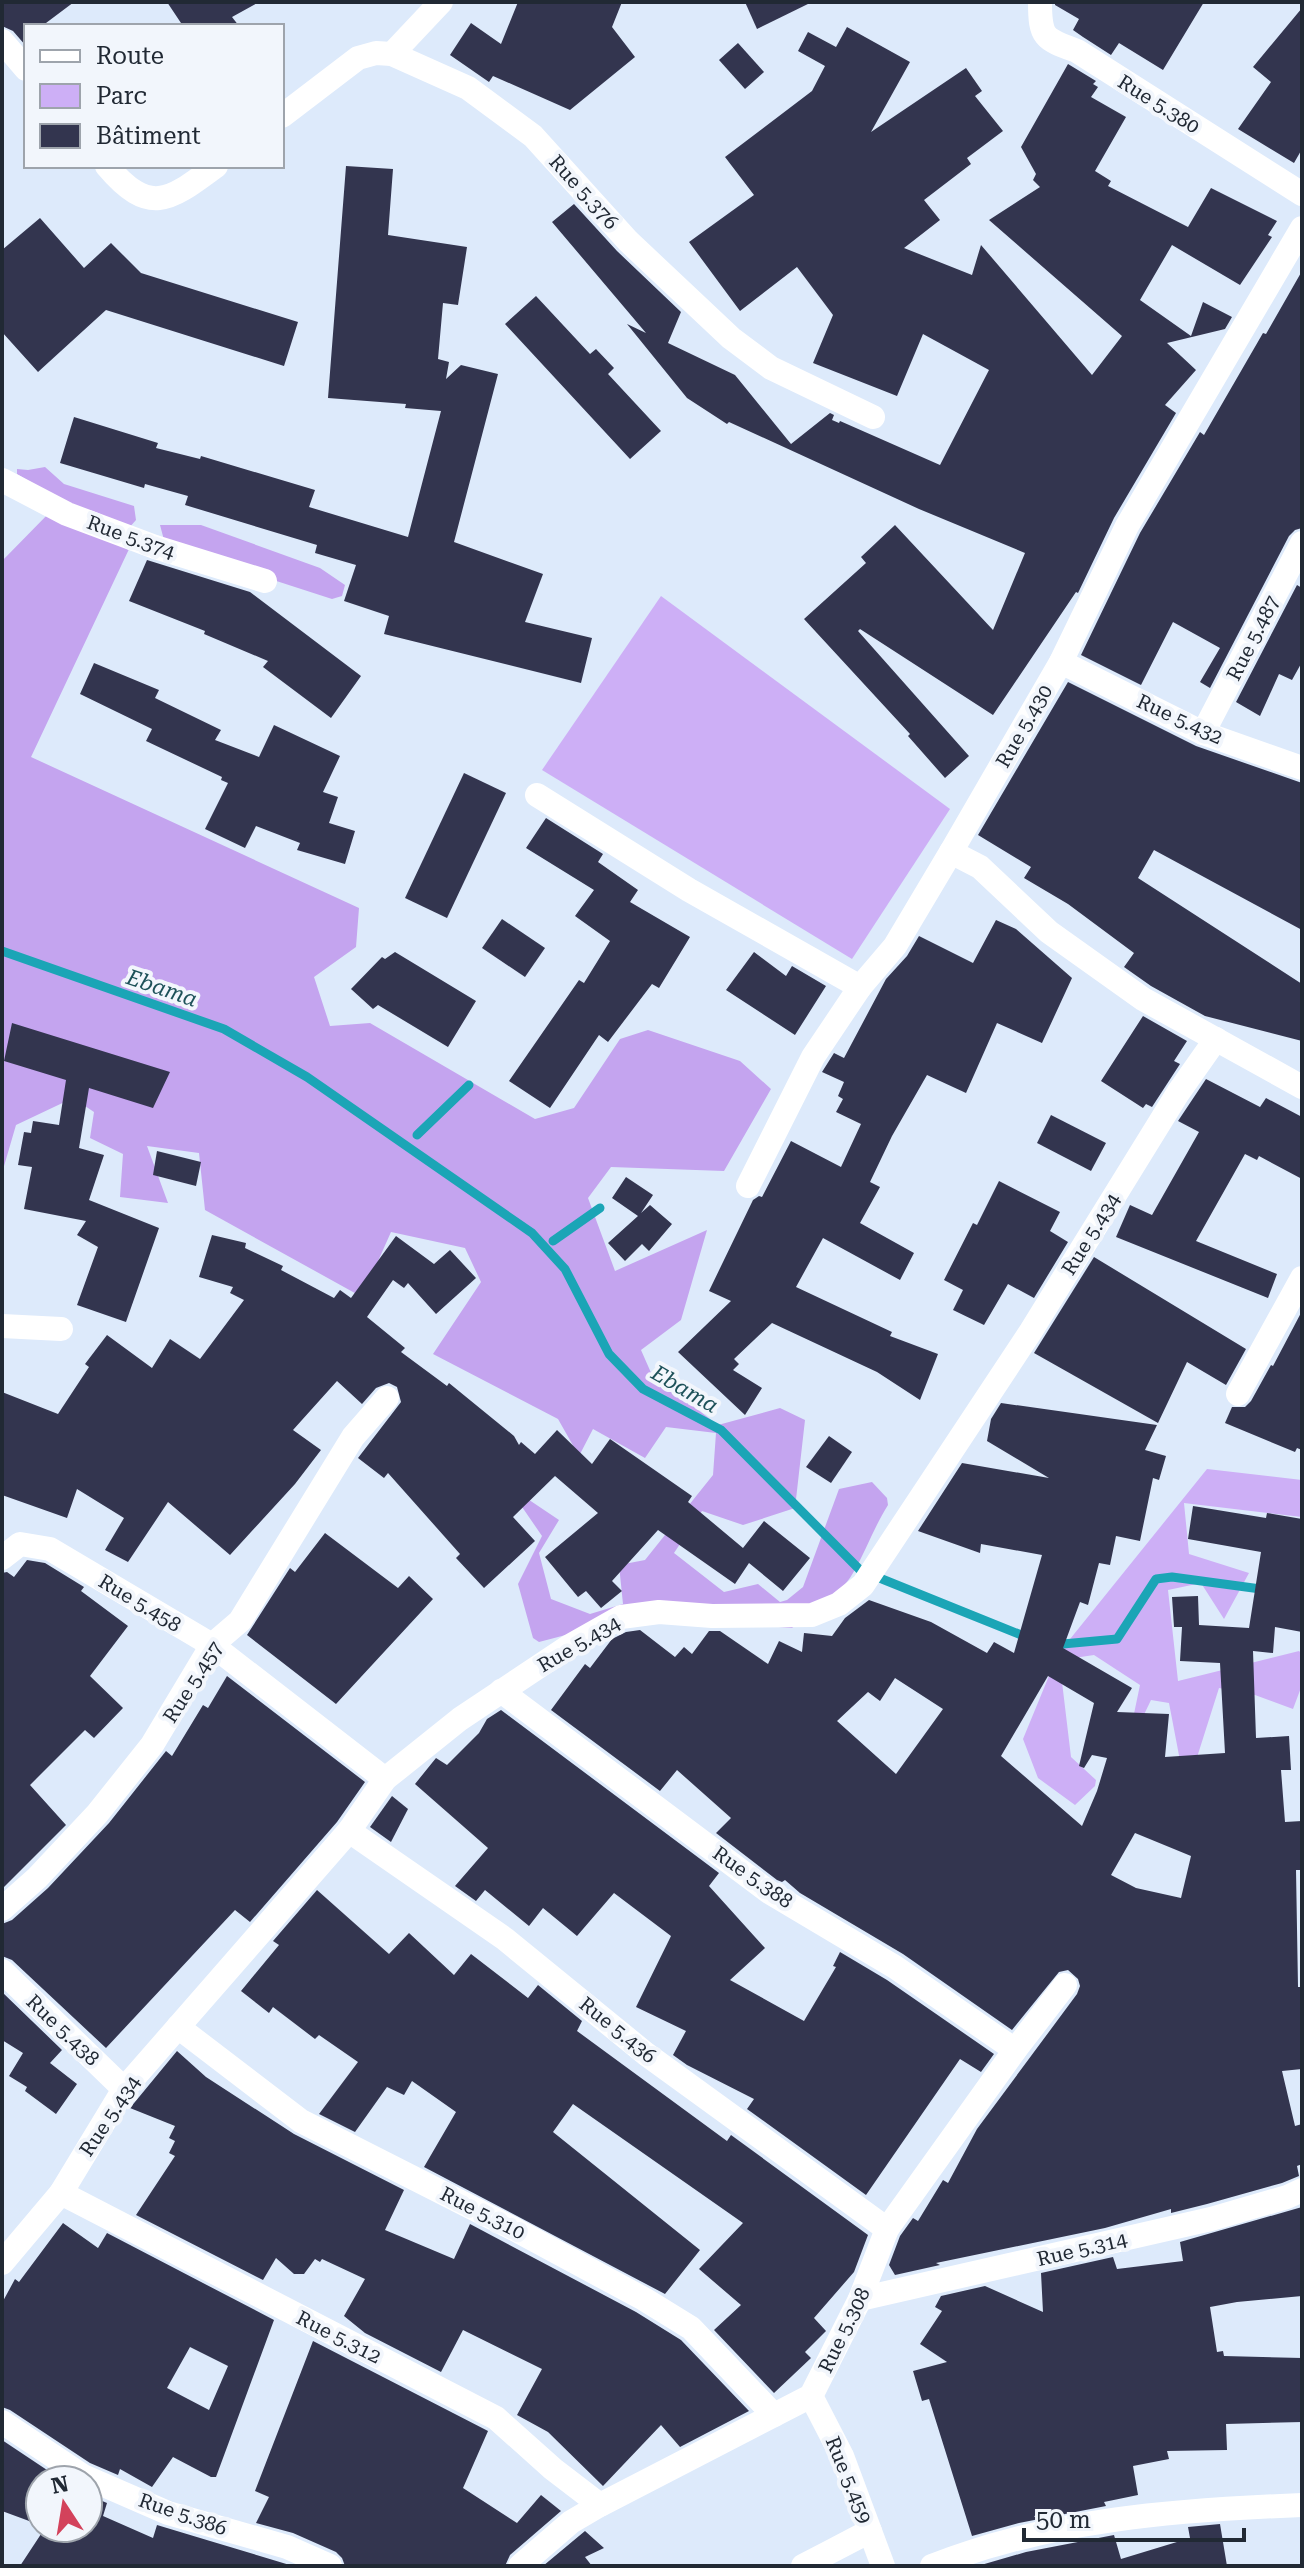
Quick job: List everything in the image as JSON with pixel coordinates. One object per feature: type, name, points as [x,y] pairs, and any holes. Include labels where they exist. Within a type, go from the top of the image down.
[{"type":"street","name":"Rue 5.380","points":[[1040,2],[1041,29],[1048,41],[1077,51],[1302,194]]},
{"type":"street","points":[[284,114],[358,58],[376,53],[392,54],[436,3]]},
{"type":"street","points":[[2,41],[24,67]]},
{"type":"street","name":"Rue 5.376","points":[[392,54],[468,88],[533,136],[628,241],[751,355],[771,368],[873,417]]},
{"type":"street","points":[[109,168],[125,186],[150,199],[177,195],[213,168]]},
{"type":"street","name":"Rue 5.430","points":[[748,1186],[813,1057],[860,987],[895,946],[1061,662],[1127,526],[1302,228]]},
{"type":"street","name":"Rue 5.374","points":[[2,480],[67,514],[155,547],[265,581]]},
{"type":"street","name":"Rue 5.487","points":[[1203,733],[1302,543]]},
{"type":"street","name":"Rue 5.432","points":[[1061,662],[1203,733],[1302,768]]},
{"type":"street","points":[[537,795],[689,890],[860,987]]},
{"type":"street","points":[[951,852],[980,867],[1049,932],[1143,999],[1302,1087]]},
{"type":"street","name":"Rue 5.434","points":[[2,2263],[61,2193],[124,2089],[349,1831],[385,1779],[460,1719],[568,1647],[621,1617],[659,1612],[712,1616],[812,1615],[839,1604],[867,1579],[1031,1331],[1178,1093],[1216,1039]]},
{"type":"street","points":[[1238,1394],[1302,1278]]},
{"type":"street","points":[[2,1326],[61,1329]]},
{"type":"street","name":"Rue 5.457","points":[[2,1909],[37,1878],[97,1814],[152,1745],[212,1645],[240,1621],[353,1437],[387,1398]]},
{"type":"street","name":"Rue 5.458","points":[[2,1558],[20,1544],[50,1549],[212,1645],[385,1779]]},
{"type":"street","name":"Rue 5.388","points":[[501,1691],[769,1892],[895,1967],[1015,2050]]},
{"type":"street","name":"Rue 5.436","points":[[349,1831],[505,1939],[646,2054],[887,2229]]},
{"type":"street","name":"Rue 5.438","points":[[2,1971],[124,2089]]},
{"type":"street","name":"Rue 5.308","points":[[520,2566],[571,2522],[600,2505],[811,2396],[860,2299],[887,2229],[1065,1985]]},
{"type":"street","name":"Rue 5.310","points":[[178,2027],[301,2121],[514,2229],[691,2328],[774,2415]]},
{"type":"street","name":"Rue 5.314","points":[[860,2299],[1211,2219],[1302,2190]]},
{"type":"street","name":"Rue 5.312","points":[[61,2193],[496,2418],[553,2469],[600,2505]]},
{"type":"street","name":"Rue 5.459","points":[[811,2396],[842,2456],[883,2566]]},
{"type":"street","name":"Rue 5.386","points":[[2,2422],[83,2476],[168,2513],[287,2547],[330,2566]]},
{"type":"street","points":[[932,2566],[975,2549],[1087,2523],[1199,2509],[1302,2505]]},
{"type":"street","points":[[803,2566],[870,2531]]},
{"type":"green space","points":[[661,596],[950,809],[852,959],[542,770]]},
{"type":"green space","points":[[1207,1469],[1302,1480],[1302,1517],[1184,1503],[1189,1554],[1249,1573],[1224,1619],[1201,1583],[1168,1590],[1178,1681],[1299,1651],[1302,1654],[1302,1685],[1293,1709],[1255,1695],[1219,1688],[1186,1792],[1169,1703],[1151,1700],[1126,1752],[1140,1685],[1094,1655],[1074,1658],[1062,1682],[1071,1757],[1096,1780],[1095,1786],[1075,1805],[1038,1778],[1023,1739],[1058,1654]]},
{"type":"shaded area","points":[[45,467],[64,484],[134,506],[136,520],[128,529],[106,527],[17,474],[17,469]]},
{"type":"shaded area","points":[[51,511],[130,547],[31,757],[359,908],[356,947],[314,977],[330,1026],[370,1023],[535,1119],[574,1108],[620,1039],[648,1030],[740,1061],[771,1089],[724,1171],[611,1167],[588,1198],[615,1271],[707,1230],[681,1320],[641,1350],[652,1375],[718,1425],[780,1408],[805,1420],[795,1508],[743,1525],[702,1511],[674,1553],[724,1592],[758,1584],[780,1602],[803,1587],[839,1489],[872,1482],[887,1498],[888,1505],[847,1582],[826,1604],[792,1628],[638,1616],[539,1642],[533,1638],[518,1584],[542,1536],[507,1485],[559,1520],[539,1553],[551,1599],[590,1614],[623,1604],[619,1565],[645,1560],[713,1475],[716,1433],[666,1427],[645,1458],[593,1429],[579,1456],[558,1419],[433,1354],[481,1282],[465,1248],[391,1232],[362,1297],[205,1210],[199,1153],[147,1146],[168,1203],[120,1197],[123,1154],[90,1138],[94,1112],[73,1098],[16,1125],[2,1173],[2,561]]},
{"type":"shaded area","points":[[160,525],[201,525],[320,568],[345,585],[342,596],[332,599],[171,547],[164,540]]},
{"type":"building","points":[[2,2],[74,2],[45,24],[24,24],[24,44],[13,31],[2,26]]},
{"type":"building","points":[[167,2],[259,2],[232,17],[237,24],[182,24]]},
{"type":"building","points":[[518,2],[622,2],[612,27],[635,57],[570,110],[493,76],[489,82],[450,55],[471,23],[501,44]]},
{"type":"building","points":[[745,2],[812,2],[757,29]]},
{"type":"building","points":[[1055,2],[1204,2],[1163,70],[1119,43],[1111,55],[1073,30],[1079,19],[1055,5]]},
{"type":"building","points":[[1302,8],[1302,149],[1294,163],[1238,129],[1271,82],[1253,67]]},
{"type":"building","points":[[847,27],[910,62],[871,132],[966,68],[982,91],[975,96],[1003,131],[967,158],[971,164],[924,200],[940,220],[904,248],[972,275],[981,245],[1092,375],[1122,336],[989,220],[1040,187],[1033,180],[1036,174],[1021,147],[1068,64],[1096,81],[1093,84],[1098,87],[1091,97],[1126,117],[1095,171],[1111,181],[1108,186],[1188,227],[1211,188],[1277,221],[1268,235],[1272,237],[1240,285],[1172,245],[1140,300],[1191,336],[1203,302],[1232,317],[1225,329],[1167,343],[1196,370],[1165,405],[1176,413],[1114,518],[1078,593],[993,715],[860,629],[858,631],[969,756],[945,778],[908,736],[910,734],[804,619],[866,563],[861,557],[895,525],[993,630],[1025,553],[919,509],[729,422],[727,424],[687,398],[627,324],[646,333],[552,222],[574,204],[617,251],[681,312],[668,343],[735,375],[791,444],[830,413],[834,415],[832,420],[940,465],[989,370],[923,334],[897,396],[813,363],[833,315],[797,267],[740,311],[689,242],[754,195],[725,157],[812,91],[825,66],[798,51],[808,32],[836,47]]},
{"type":"building","points":[[738,43],[764,72],[745,89],[719,60]]},
{"type":"building","points":[[346,166],[393,169],[388,235],[467,247],[458,305],[443,303],[438,359],[449,362],[446,379],[461,365],[498,374],[454,542],[543,574],[525,622],[592,638],[581,683],[384,634],[389,616],[344,601],[356,565],[315,553],[317,545],[185,505],[188,496],[145,484],[144,488],[60,463],[74,417],[158,443],[156,448],[200,459],[201,456],[315,490],[309,507],[408,537],[441,411],[405,408],[406,404],[328,398]]},
{"type":"building","points":[[40,218],[84,268],[111,243],[141,273],[298,322],[284,366],[106,310],[38,372],[2,332],[2,250]]},
{"type":"building","points":[[1302,271],[1302,528],[1289,536],[1210,688],[1200,682],[1220,648],[1173,622],[1141,685],[1081,655],[1140,533],[1200,432],[1204,435]]},
{"type":"building","points":[[536,296],[590,354],[596,349],[614,368],[608,374],[661,431],[630,459],[505,324]]},
{"type":"building","points":[[147,560],[250,592],[361,676],[331,718],[263,667],[268,661],[204,634],[205,631],[129,601]]},
{"type":"building","points":[[1297,585],[1302,588],[1302,662],[1292,680],[1279,674],[1260,716],[1236,702]]},
{"type":"building","points":[[94,663],[159,690],[155,698],[221,730],[215,740],[259,757],[274,725],[340,756],[323,792],[338,797],[329,823],[355,831],[345,864],[297,850],[300,843],[256,826],[245,848],[205,829],[228,783],[221,780],[222,777],[146,741],[152,729],[80,694]]},
{"type":"building","points":[[1068,682],[1196,746],[1302,783],[1302,930],[1154,850],[1138,878],[1302,984],[1302,1041],[1205,1016],[1151,986],[1124,967],[1134,953],[1068,904],[1024,878],[1031,867],[978,835]]},
{"type":"building","points":[[464,773],[506,793],[447,918],[405,898]]},
{"type":"building","points":[[546,818],[603,854],[598,862],[638,890],[630,902],[690,937],[659,988],[652,984],[608,1042],[599,1035],[550,1108],[509,1081],[579,980],[584,983],[610,941],[575,916],[594,890],[526,848]]},
{"type":"building","points":[[502,919],[545,948],[525,977],[482,948]]},
{"type":"building","points":[[996,920],[1016,929],[1072,978],[1042,1043],[997,1023],[966,1093],[927,1075],[870,1182],[880,1187],[860,1223],[914,1253],[900,1280],[823,1238],[796,1287],[892,1332],[890,1336],[938,1354],[920,1400],[877,1372],[772,1323],[734,1359],[739,1364],[733,1370],[762,1388],[745,1415],[678,1352],[731,1301],[709,1291],[753,1200],[762,1197],[791,1141],[841,1167],[861,1124],[836,1112],[843,1099],[838,1096],[844,1082],[822,1072],[834,1053],[844,1058],[886,979],[907,956],[919,936],[973,963]]},
{"type":"building","points":[[395,952],[476,1001],[448,1047],[378,1005],[373,1009],[351,989],[382,957],[385,959]]},
{"type":"building","points":[[754,952],[786,976],[792,966],[826,986],[795,1035],[726,990]]},
{"type":"building","points":[[1143,1016],[1187,1041],[1174,1061],[1180,1064],[1152,1107],[1146,1104],[1143,1108],[1101,1081]]},
{"type":"building","points":[[12,1023],[170,1072],[153,1108],[89,1088],[79,1148],[104,1155],[89,1200],[159,1228],[126,1322],[77,1305],[98,1247],[77,1235],[86,1221],[24,1209],[32,1167],[18,1165],[24,1132],[31,1133],[33,1121],[59,1125],[66,1080],[4,1061]]},
{"type":"building","points":[[1206,1079],[1260,1107],[1266,1098],[1302,1117],[1302,1179],[1259,1156],[1257,1160],[1245,1154],[1196,1241],[1277,1274],[1268,1298],[1116,1237],[1130,1205],[1152,1215],[1199,1132],[1178,1121]]},
{"type":"building","points":[[1051,1115],[1106,1143],[1091,1171],[1037,1143]]},
{"type":"building","points":[[157,1151],[201,1162],[196,1186],[153,1175]]},
{"type":"building","points":[[626,1177],[653,1195],[641,1213],[650,1205],[672,1224],[649,1251],[642,1244],[625,1261],[608,1243],[638,1216],[612,1198]]},
{"type":"building","points":[[999,1181],[1060,1212],[1050,1231],[1068,1242],[1034,1298],[1008,1284],[984,1325],[953,1310],[963,1290],[944,1280]]},
{"type":"building","points":[[212,1235],[246,1243],[245,1248],[283,1266],[281,1270],[334,1298],[340,1290],[351,1298],[396,1236],[434,1264],[450,1250],[476,1278],[436,1314],[408,1283],[404,1288],[393,1280],[367,1317],[405,1348],[401,1352],[447,1386],[449,1383],[514,1436],[519,1445],[521,1442],[535,1454],[557,1430],[592,1464],[610,1439],[692,1496],[688,1502],[743,1548],[764,1521],[810,1558],[783,1591],[749,1563],[735,1584],[658,1530],[612,1581],[622,1591],[601,1608],[586,1591],[578,1597],[545,1557],[598,1513],[555,1476],[513,1517],[535,1541],[484,1588],[456,1558],[460,1554],[388,1473],[384,1478],[358,1458],[401,1402],[397,1387],[389,1383],[376,1388],[362,1404],[337,1381],[293,1430],[321,1450],[295,1484],[230,1555],[168,1502],[128,1562],[105,1550],[124,1518],[77,1489],[67,1518],[2,1495],[2,1392],[58,1414],[89,1367],[85,1364],[107,1335],[152,1368],[170,1339],[200,1359],[244,1300],[230,1293],[233,1287],[199,1277]]},
{"type":"building","points":[[1094,1257],[1246,1349],[1226,1385],[1187,1362],[1158,1423],[1034,1353]]},
{"type":"building","points":[[1302,1311],[1302,1450],[1297,1448],[1295,1452],[1225,1423],[1232,1407],[1245,1407],[1251,1401]]},
{"type":"building","points":[[1001,1403],[1157,1425],[1145,1450],[1166,1456],[1159,1480],[1153,1478],[1140,1541],[1116,1536],[1110,1565],[1099,1563],[1088,1605],[1080,1602],[1063,1648],[1132,1688],[1117,1712],[1169,1714],[1165,1757],[1225,1753],[1220,1663],[1180,1661],[1182,1627],[1174,1627],[1172,1597],[1198,1596],[1199,1625],[1249,1628],[1261,1552],[1188,1539],[1193,1506],[1266,1518],[1267,1513],[1302,1519],[1302,1632],[1275,1627],[1273,1653],[1253,1651],[1256,1738],[1289,1736],[1291,1770],[1281,1770],[1285,1822],[1302,1821],[1302,1870],[1296,1870],[1298,1987],[1302,1987],[1302,2069],[1282,2071],[1295,2126],[1302,2124],[1302,2164],[1297,2166],[1299,2176],[1207,2204],[1171,2213],[1171,2209],[1105,2228],[936,2263],[940,2265],[895,2275],[889,2265],[900,2236],[913,2218],[918,2221],[943,2180],[948,2183],[977,2129],[1077,1994],[1080,1986],[1078,1979],[1068,1970],[1059,1972],[1012,2030],[903,1954],[800,1893],[785,1880],[777,1880],[716,1833],[731,1818],[677,1770],[660,1791],[551,1710],[585,1664],[590,1668],[612,1639],[626,1632],[640,1630],[675,1657],[684,1647],[692,1654],[709,1631],[720,1631],[768,1664],[779,1641],[802,1652],[804,1633],[832,1636],[845,1618],[869,1600],[931,1622],[987,1653],[994,1642],[1014,1653],[1042,1555],[981,1544],[980,1553],[918,1531],[962,1463],[1049,1478],[987,1441],[991,1419]],"holes":[[[1048,1676],[1094,1703],[1079,1766],[1084,1768],[1092,1755],[1107,1758],[1082,1826],[1001,1756]],[[895,1678],[943,1709],[896,1774],[837,1721],[868,1692],[880,1701]],[[1135,1833],[1191,1856],[1181,1898],[1136,1888],[1111,1875]]]},
{"type":"building","points":[[829,1436],[852,1452],[831,1483],[806,1467]]},
{"type":"building","points":[[325,1533],[398,1588],[409,1576],[433,1599],[336,1704],[247,1635],[290,1568],[295,1572]]},
{"type":"building","points":[[27,1560],[45,1563],[84,1587],[81,1591],[128,1626],[90,1676],[123,1708],[94,1738],[85,1730],[30,1785],[66,1825],[2,1889],[2,1573],[7,1572],[14,1577]]},
{"type":"building","points":[[227,1676],[365,1782],[337,1822],[250,1922],[235,1910],[106,2048],[12,1960],[2,1956],[2,1924],[12,1920],[48,1888],[109,1823],[166,1751],[172,1756],[203,1705],[208,1708]]},
{"type":"building","points":[[501,1710],[719,1873],[709,1886],[765,1948],[730,1980],[804,2021],[836,1967],[833,1966],[840,1952],[887,1980],[994,2054],[981,2072],[960,2059],[866,2195],[747,2109],[754,2099],[673,2055],[686,2031],[636,2007],[671,1936],[614,1893],[577,1936],[543,1908],[529,1926],[485,1890],[476,1901],[455,1886],[488,1848],[415,1784],[436,1758],[447,1765],[479,1733],[487,1719]]},
{"type":"building","points":[[392,1796],[408,1809],[391,1842],[370,1827]]},
{"type":"building","points":[[317,1890],[389,1954],[409,1933],[454,1975],[471,1954],[528,1998],[538,1985],[582,2021],[577,2031],[727,2141],[731,2135],[868,2235],[854,2272],[814,2318],[826,2331],[805,2352],[811,2358],[774,2393],[714,2330],[741,2305],[699,2269],[743,2223],[573,2104],[553,2132],[700,2250],[665,2294],[424,2167],[456,2112],[412,2081],[404,2095],[387,2087],[355,2132],[319,2114],[358,2062],[319,2035],[315,2039],[273,2007],[269,2013],[241,1991],[279,1945],[273,1941]]},
{"type":"building","points":[[2,1992],[62,2050],[50,2063],[77,2084],[56,2114],[25,2091],[27,2087],[9,2076],[23,2053],[2,2040]]},
{"type":"building","points":[[177,2051],[206,2077],[294,2134],[404,2190],[385,2230],[454,2259],[470,2224],[636,2312],[681,2340],[749,2411],[680,2447],[661,2425],[603,2486],[548,2432],[517,2415],[542,2369],[463,2330],[441,2372],[365,2333],[344,2316],[365,2279],[322,2259],[320,2262],[315,2259],[304,2274],[294,2274],[276,2258],[263,2280],[136,2215],[175,2156],[169,2153],[175,2141],[169,2138],[175,2126],[130,2108]]},
{"type":"building","points":[[1302,2207],[1302,2296],[1210,2307],[1217,2352],[1223,2351],[1224,2356],[1302,2358],[1302,2422],[1226,2424],[1227,2450],[1167,2451],[1169,2459],[1133,2466],[1138,2495],[1104,2502],[1106,2506],[1019,2523],[972,2536],[929,2399],[922,2401],[913,2371],[947,2362],[920,2344],[942,2311],[935,2307],[941,2296],[985,2286],[1043,2312],[1041,2273],[1113,2257],[1117,2269],[1183,2261],[1180,2242]]},
{"type":"building","points":[[63,2223],[98,2248],[107,2233],[274,2320],[216,2477],[173,2457],[152,2487],[120,2469],[118,2475],[104,2469],[104,2464],[90,2463],[2,2407],[2,2303],[15,2279],[19,2282]],"holes":[[[190,2347],[228,2366],[209,2410],[167,2388]]]},
{"type":"building","points":[[313,2341],[488,2431],[463,2488],[517,2523],[541,2495],[561,2511],[510,2555],[505,2566],[345,2566],[336,2552],[293,2533],[256,2523],[269,2497],[255,2491]]},
{"type":"building","points":[[2,2440],[38,2464],[24,2464],[24,2519],[2,2511]]},
{"type":"building","points":[[104,2516],[153,2538],[157,2525],[293,2566],[20,2566],[34,2544],[104,2544]]},
{"type":"building","points":[[1220,2524],[1227,2566],[981,2565],[1026,2552],[1114,2535],[1121,2559],[1190,2538],[1188,2527]]},
{"type":"building","points":[[585,2531],[604,2548],[585,2557],[592,2566],[543,2566]]},
{"type":"waterway","name":"Ebama","points":[[2,951],[224,1029],[307,1077],[532,1233],[565,1269],[609,1354],[643,1389],[721,1430],[864,1574],[1031,1639]]},
{"type":"waterway","points":[[417,1135],[469,1085]]},
{"type":"waterway","points":[[553,1241],[600,1208]]},
{"type":"waterway","name":"Ebama","points":[[1052,1645],[1117,1639],[1156,1579],[1172,1577],[1268,1590]]}]
